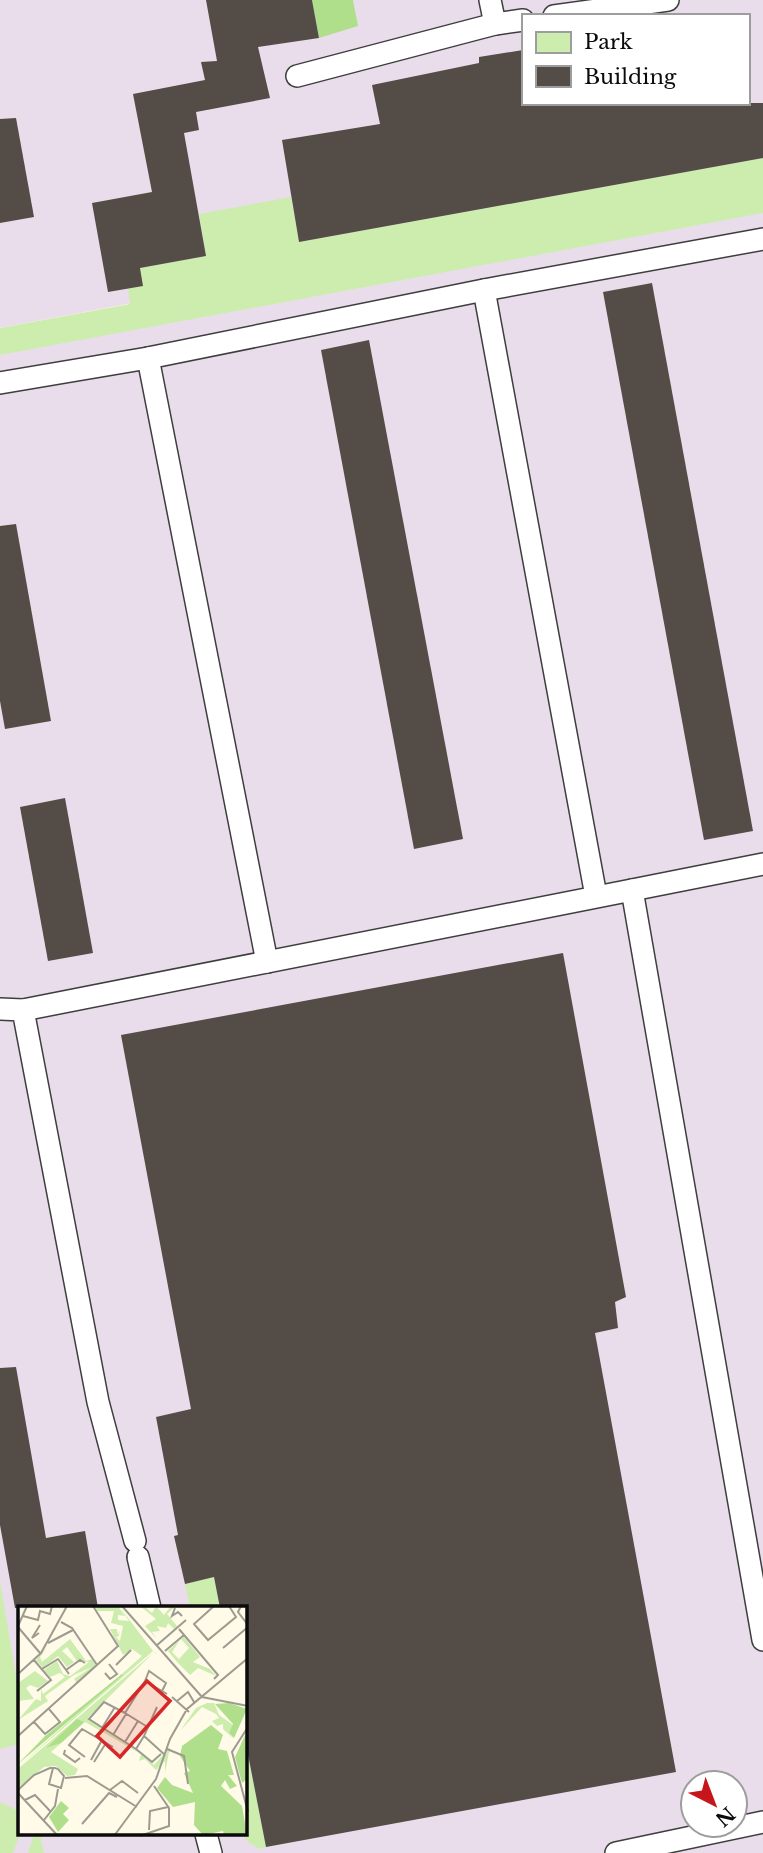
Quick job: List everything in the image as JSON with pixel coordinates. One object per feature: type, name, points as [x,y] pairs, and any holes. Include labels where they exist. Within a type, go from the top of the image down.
[{"type":"lane","points":[[490,0],[495,24]]},
{"type":"lane","points":[[564,14],[610,4],[668,0]]},
{"type":"lane","points":[[297,76],[495,24],[522,20]]},
{"type":"lane","points":[[0,383],[148,358],[484,290],[763,239]]},
{"type":"lane","points":[[484,290],[596,896]]},
{"type":"lane","points":[[148,358],[267,962]]},
{"type":"lane","points":[[0,1009],[23,1010],[763,864]]},
{"type":"lane","points":[[632,890],[763,1640]]},
{"type":"lane","points":[[23,1010],[97,1402],[150,1606]]},
{"type":"lane","points":[[617,1853],[763,1822]]},
{"type":"lane","points":[[207,1836],[211,1853]]},
{"type":"shaded area","points":[[0,0],[763,0],[763,1853],[0,1853],[0,330],[234,284],[0,328]]},
{"type":"green space","points":[[312,0],[353,0],[358,26],[319,38]]},
{"type":"green space","points":[[763,158],[763,213],[0,355],[0,328],[130,304],[128,288],[143,285],[140,268],[206,256],[199,214],[291,197],[299,242]]},
{"type":"green space","points":[[214,1577],[220,1606],[190,1606],[185,1584]]},
{"type":"green space","points":[[0,1581],[18,1688],[18,1744],[0,1749]]},
{"type":"green space","points":[[247,1749],[266,1847],[259,1849],[244,1836],[247,1836]]},
{"type":"green space","points":[[0,1802],[18,1811],[19,1836],[13,1853],[0,1853]]},
{"type":"green space","points":[[33,1836],[40,1836],[44,1853],[28,1853]]},
{"type":"building","points":[[206,0],[312,0],[319,38],[258,47],[270,98],[196,112],[199,130],[184,133],[206,256],[140,268],[143,286],[108,292],[92,203],[152,192],[133,94],[205,80],[201,62],[217,61]]},
{"type":"building","points":[[522,50],[522,105],[763,103],[763,158],[299,242],[282,140],[380,124],[372,85],[479,63],[479,57]]},
{"type":"building","points":[[16,118],[34,217],[0,223],[0,119]]},
{"type":"building","points":[[652,283],[753,831],[704,840],[603,292]]},
{"type":"building","points":[[369,340],[463,839],[414,849],[321,350]]},
{"type":"building","points":[[16,524],[51,721],[5,729],[0,701],[0,526]]},
{"type":"building","points":[[65,798],[93,953],[48,961],[20,807]]},
{"type":"building","points":[[563,953],[626,1297],[615,1302],[618,1328],[595,1333],[676,1772],[266,1847],[247,1749],[247,1606],[220,1606],[214,1577],[185,1584],[174,1536],[178,1535],[156,1417],[191,1409],[121,1035]]},
{"type":"building","points":[[16,1367],[46,1538],[85,1531],[98,1606],[15,1608],[0,1525],[0,1368]]}]
